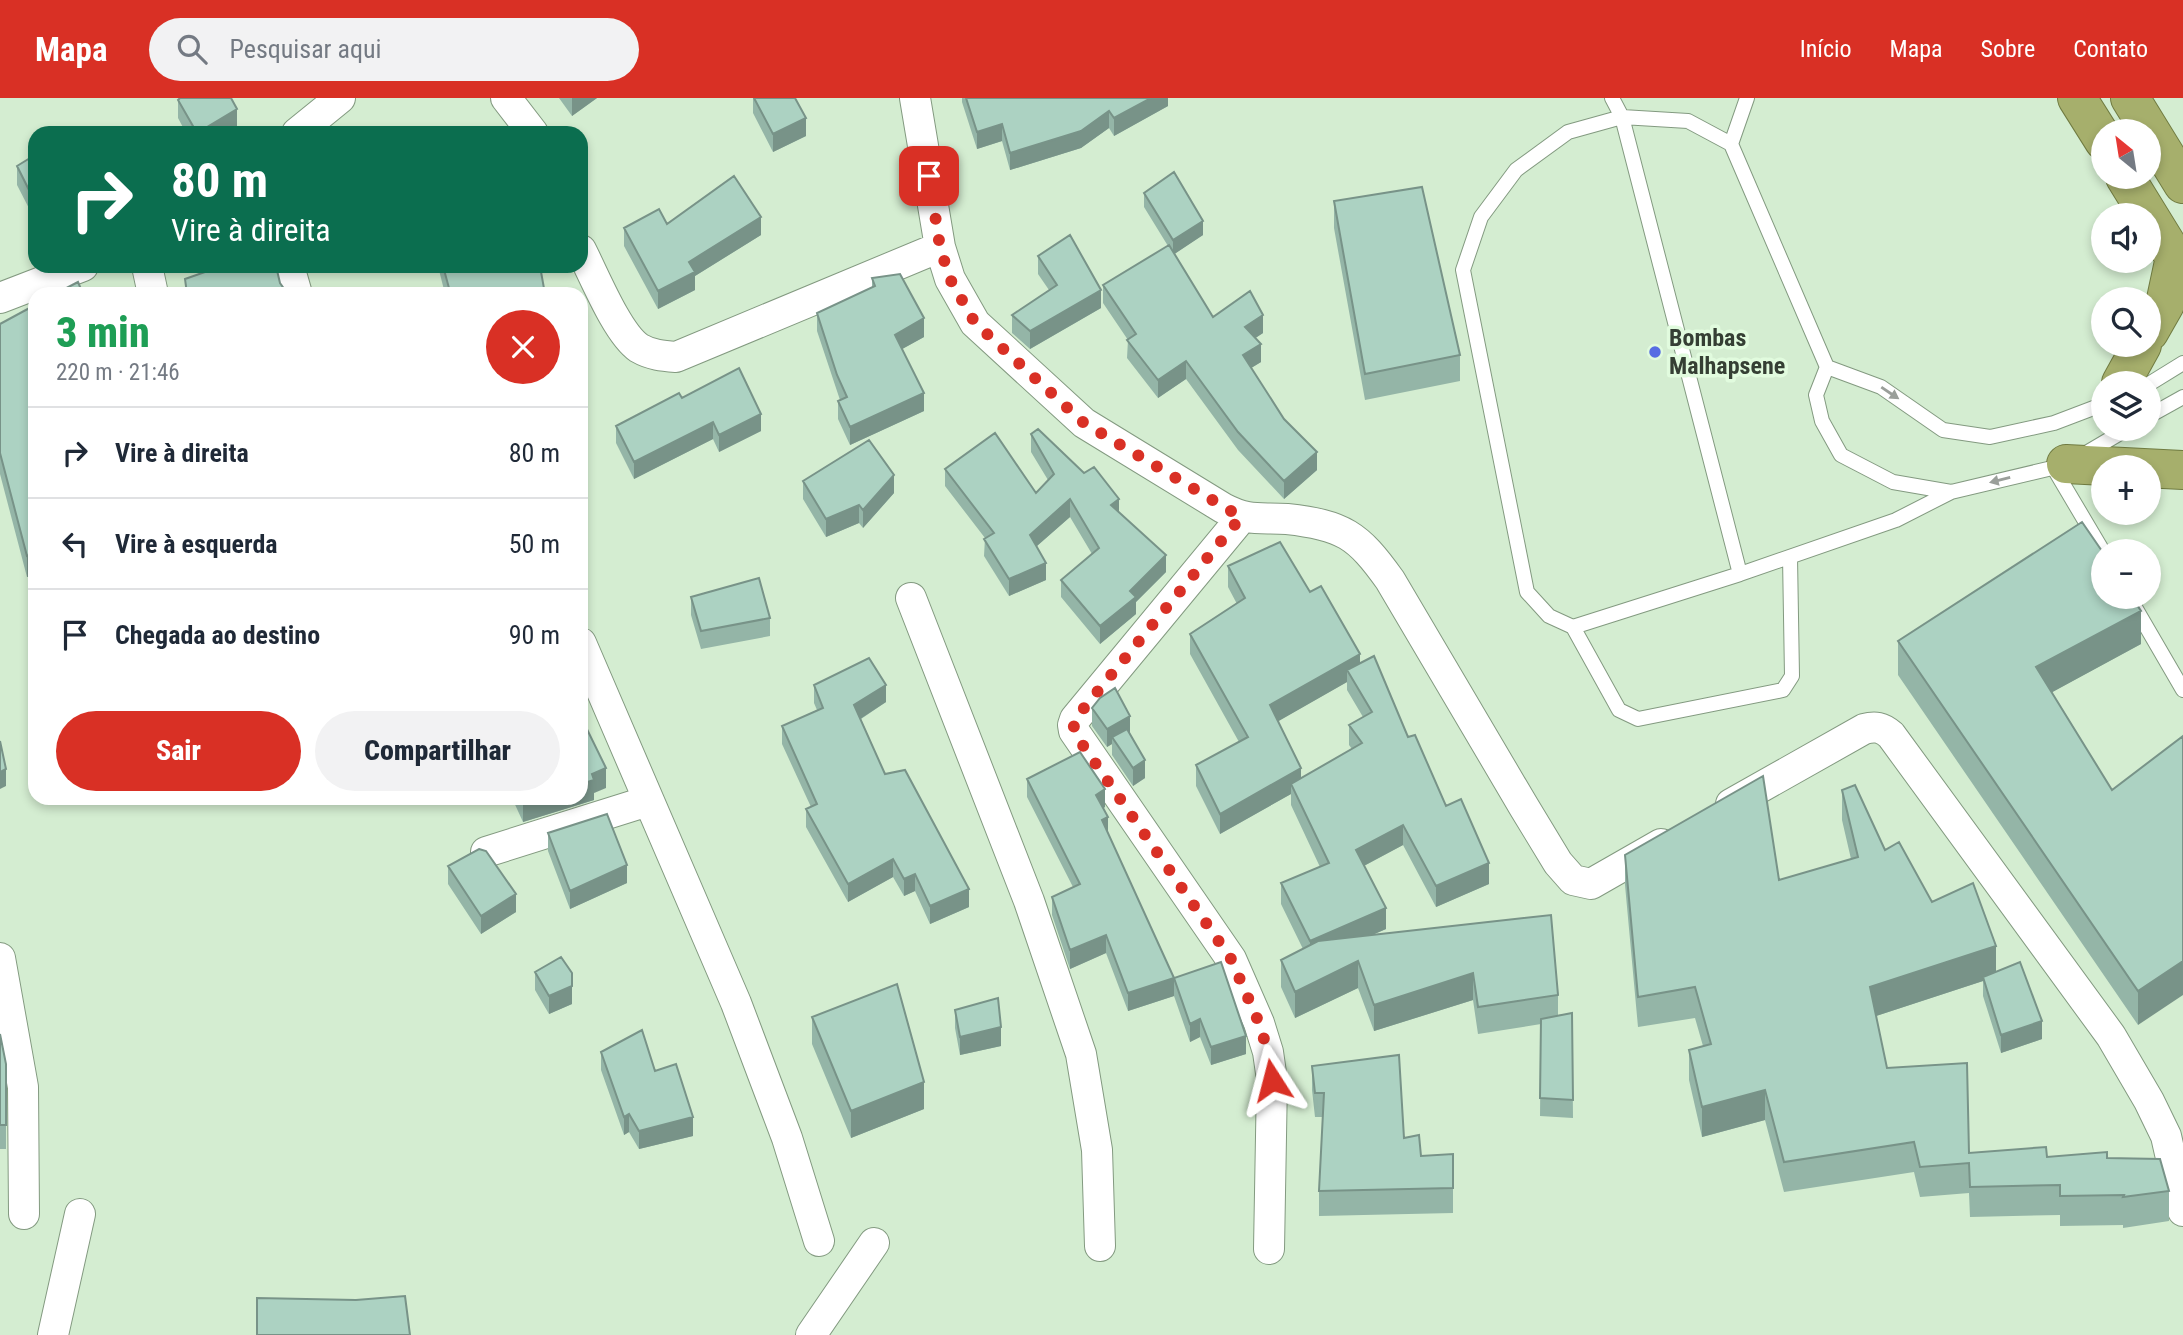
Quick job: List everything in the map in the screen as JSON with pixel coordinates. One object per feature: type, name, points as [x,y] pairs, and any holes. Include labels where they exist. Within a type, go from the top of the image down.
[{"type":"highway","points":[[2077,98],[2091,120]]},
{"type":"highway","points":[[2130,98],[2183,184]]},
{"type":"highway","points":[[2133,189],[2179,264],[2161,310]]},
{"type":"highway","points":[[2060,466],[2183,470]]},
{"type":"street","points":[[306,126],[340,98]]},
{"type":"street","points":[[506,98],[528,126]]},
{"type":"street","points":[[915,98],[940,247],[950,279],[975,323],[1084,423],[1241,517],[1287,519],[1342,530],[1368,550],[1390,580],[1558,863],[1573,880],[1591,884],[1864,729],[1874,726],[1891,735],[2111,1036],[2166,1136],[2183,1211]]},
{"type":"street","points":[[588,264],[619,325],[638,347],[657,355],[676,357],[940,247]]},
{"type":"street","points":[[29,287],[65,273]]},
{"type":"street","points":[[0,298],[28,287]]},
{"type":"street","points":[[1241,517],[1075,719],[1073,725],[1089,754],[1231,959],[1259,1023],[1268,1052],[1272,1080],[1269,1249]]},
{"type":"street","points":[[911,598],[1029,901],[1081,1054],[1097,1150],[1100,1246]]},
{"type":"street","points":[[588,658],[736,1003],[787,1138],[819,1241]]},
{"type":"street","points":[[486,852],[648,801]]},
{"type":"street","points":[[0,958],[23,1087],[24,1214]]},
{"type":"street","points":[[53,1335],[80,1214]]},
{"type":"street","points":[[811,1335],[874,1243]]},
{"type":"lane","points":[[1612,98],[1622,117],[1740,574]]},
{"type":"lane","points":[[1731,144],[1747,98]]},
{"type":"lane","points":[[1790,557],[1792,676],[1783,690],[1638,719],[1619,710],[1573,627],[1549,616],[1527,592],[1464,270],[1481,217],[1516,170],[1568,132],[1622,117],[1688,121],[1731,144],[1827,367],[1816,395],[1822,421],[1841,455],[1893,482],[1951,492]]},
{"type":"lane","points":[[2161,377],[2183,363]]},
{"type":"lane","points":[[1827,367],[1881,387],[1943,430],[1990,437],[2054,424],[2091,409]]},
{"type":"lane","points":[[2161,409],[2183,397]]},
{"type":"lane","points":[[1573,627],[1740,574],[1896,520],[1951,492],[2060,466],[2105,441]]},
{"type":"lane","points":[[2060,466],[2097,539]]},
{"type":"lane","points":[[2136,609],[2183,690]]},
{"type":"building","points":[[231,98],[237,109],[209,126],[193,126],[178,100]]},
{"type":"building","points":[[754,98],[795,98],[806,118],[773,134]]},
{"type":"building","points":[[966,98],[1151,98],[1114,118],[1109,111],[1081,131],[1010,153],[1002,124],[977,132]]},
{"type":"building","points":[[28,159],[28,188],[17,166]]},
{"type":"building","points":[[1174,172],[1203,221],[1173,240],[1144,193]]},
{"type":"building","points":[[734,176],[761,217],[689,262],[695,272],[658,291],[624,228],[659,209],[667,224]]},
{"type":"building","points":[[1422,187],[1460,355],[1365,374],[1334,201]]},
{"type":"building","points":[[1070,235],[1101,290],[1030,331],[1012,315],[1057,285],[1038,256]]},
{"type":"building","points":[[1169,245],[1213,317],[1250,291],[1263,315],[1245,327],[1261,344],[1243,355],[1284,419],[1317,452],[1284,481],[1238,432],[1186,361],[1158,380],[1127,340],[1136,334],[1103,285]]},
{"type":"building","points":[[202,273],[278,273],[283,287],[186,287],[185,279]]},
{"type":"building","points":[[445,273],[541,273],[544,287],[449,287]]},
{"type":"building","points":[[900,274],[924,318],[895,335],[924,393],[850,427],[838,401],[847,397],[817,313],[875,286],[872,278]]},
{"type":"building","points":[[28,309],[27,556],[0,453],[0,324]]},
{"type":"building","points":[[739,368],[761,414],[719,435],[713,422],[634,462],[616,426],[679,393],[682,398]]},
{"type":"building","points":[[1038,429],[1084,473],[1094,467],[1119,499],[1111,505],[1166,555],[1130,591],[1136,597],[1100,626],[1061,580],[1099,548],[1070,499],[1030,535],[1046,563],[1009,579],[984,539],[994,533],[945,469],[995,433],[1036,493],[1054,474],[1031,434]]},
{"type":"building","points":[[869,440],[894,475],[863,510],[859,505],[826,519],[803,481]]},
{"type":"building","points":[[2082,522],[2094,539],[2091,539],[2091,609],[2141,611],[2036,667],[2112,790],[2183,736],[2183,961],[2138,991],[1898,641]]},
{"type":"building","points":[[1280,542],[1310,592],[1321,586],[1360,654],[1270,705],[1301,768],[1220,814],[1196,765],[1248,737],[1190,634],[1245,598],[1228,566]]},
{"type":"building","points":[[759,578],[770,618],[701,631],[691,597]]},
{"type":"building","points":[[1374,656],[1408,737],[1415,735],[1446,806],[1461,799],[1489,863],[1436,886],[1403,825],[1356,850],[1386,908],[1310,941],[1281,883],[1329,863],[1291,784],[1362,743],[1349,725],[1372,712],[1347,670]]},
{"type":"building","points":[[869,658],[886,685],[854,705],[885,774],[905,770],[969,889],[930,906],[915,874],[904,879],[893,859],[848,884],[806,809],[817,804],[782,726],[823,708],[814,685]]},
{"type":"building","points":[[1115,688],[1130,716],[1107,729],[1092,708],[1100,698]]},
{"type":"building","points":[[1127,729],[1145,760],[1133,768],[1112,737]]},
{"type":"building","points":[[588,731],[606,768],[592,774],[594,780],[588,782]]},
{"type":"building","points":[[0,741],[6,769],[0,772]]},
{"type":"building","points":[[1080,752],[1105,789],[1096,795],[1108,817],[1102,820],[1174,978],[1128,993],[1106,935],[1070,950],[1052,897],[1080,884],[1027,779]]},
{"type":"building","points":[[1763,776],[1779,880],[1858,857],[1842,790],[1855,785],[1885,850],[1899,842],[1932,902],[1973,883],[1996,946],[1870,987],[1887,1068],[1967,1063],[1969,1153],[2046,1147],[2047,1157],[2107,1152],[2107,1158],[2160,1159],[2169,1191],[2123,1197],[2124,1195],[2060,1196],[2060,1185],[1970,1187],[1969,1163],[1920,1167],[1914,1142],[1784,1162],[1765,1090],[1702,1107],[1689,1050],[1711,1044],[1695,987],[1638,997],[1625,855]]},
{"type":"building","points":[[607,814],[627,865],[570,891],[548,833]]},
{"type":"building","points":[[479,849],[486,851],[516,894],[481,916],[448,866]]},
{"type":"building","points":[[1551,915],[1558,995],[1478,1007],[1473,973],[1374,1005],[1358,961],[1295,992],[1281,960],[1318,941]]},
{"type":"building","points":[[561,957],[572,973],[572,986],[549,996],[535,972]]},
{"type":"building","points":[[1221,962],[1246,1036],[1211,1047],[1200,1019],[1190,1024],[1174,978]]},
{"type":"building","points":[[2020,962],[2042,1021],[2001,1035],[1983,977]]},
{"type":"building","points":[[897,984],[924,1082],[851,1111],[812,1017]]},
{"type":"building","points":[[998,998],[1001,1027],[960,1037],[955,1010]]},
{"type":"building","points":[[1572,1013],[1573,1100],[1540,1098],[1541,1019]]},
{"type":"building","points":[[642,1030],[655,1071],[676,1064],[693,1117],[639,1131],[629,1114],[624,1117],[601,1052]]},
{"type":"building","points":[[0,1034],[6,1064],[6,1125],[0,1125]]},
{"type":"building","points":[[1399,1055],[1404,1138],[1419,1135],[1421,1156],[1453,1154],[1453,1188],[1319,1191],[1324,1093],[1315,1093],[1312,1066]]},
{"type":"building","points":[[405,1296],[410,1335],[257,1335],[257,1298],[356,1300]]},
{"type":"place","name":"Bombas Malhapsene","points":[[1655,352]]},
{"type":"route","points":[[929,176],[940,247],[950,279],[975,323],[1084,423],[1241,517],[1075,719],[1073,725],[1089,754],[1231,959],[1259,1023],[1268,1052],[1272,1080]]}]
